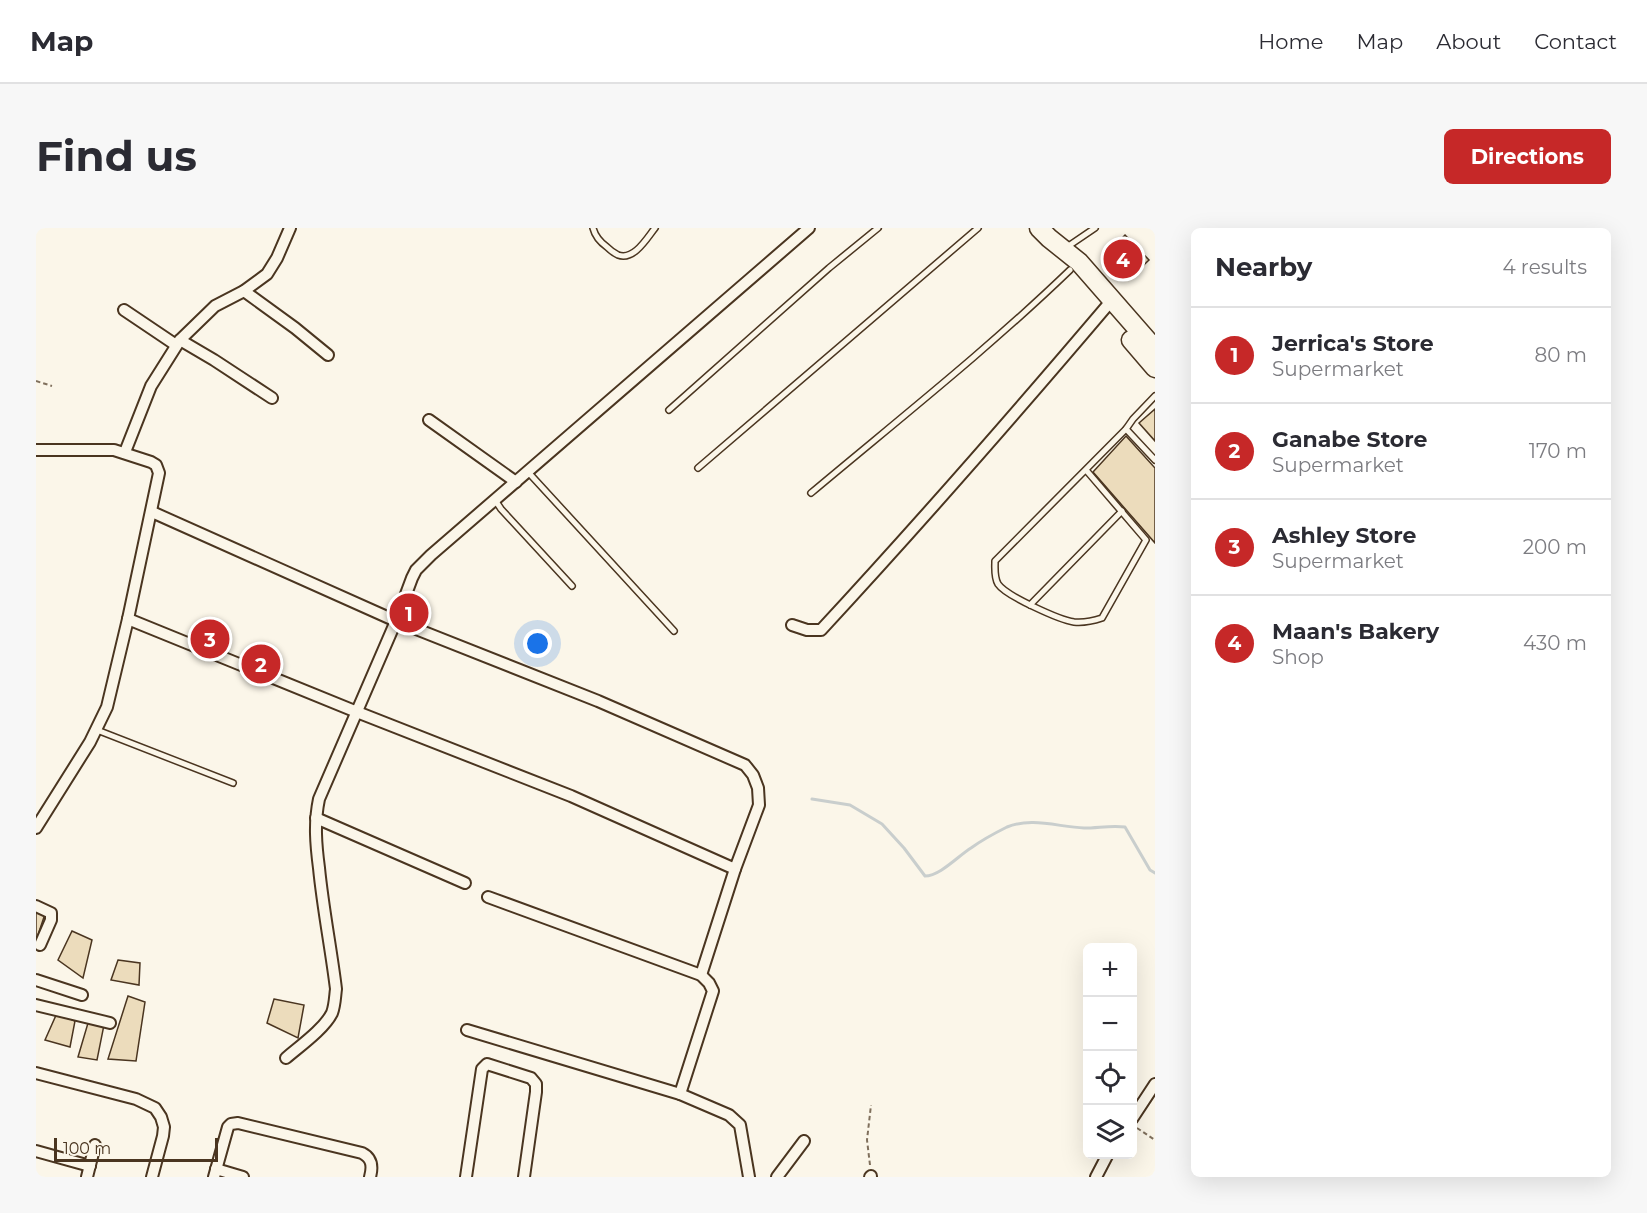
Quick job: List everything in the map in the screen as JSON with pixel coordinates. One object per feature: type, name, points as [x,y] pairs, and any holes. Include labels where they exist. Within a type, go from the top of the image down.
[{"type":"highway","points":[[1052,237],[1070,270],[1154,344]]},
{"type":"highway","points":[[1052,237],[1079,262],[1155,368]]},
{"type":"street","points":[[125,452],[151,386],[178,343],[215,306],[244,291],[267,274],[290,228]]},
{"type":"street","points":[[286,1058],[326,1021],[335,1001],[336,988],[321,894],[315,833],[319,799],[416,570],[809,228]]},
{"type":"street","points":[[244,291],[328,355]]},
{"type":"street","points":[[792,625],[807,630],[821,630],[901,544],[1052,372],[1108,304]]},
{"type":"street","points":[[124,310],[178,343],[214,360],[272,398]]},
{"type":"street","points":[[429,420],[516,482]]},
{"type":"street","points":[[36,450],[125,452],[156,465],[159,478],[109,700],[97,730],[36,828]]},
{"type":"street","points":[[152,512],[396,621],[598,701],[745,765],[753,775],[758,788],[759,805],[735,869],[701,975]]},
{"type":"street","points":[[128,618],[357,712],[571,796],[735,869]]},
{"type":"street","points":[[316,818],[465,883]]},
{"type":"street","points":[[488,897],[701,975],[710,983],[713,991],[680,1094]]},
{"type":"street","points":[[36,906],[51,913],[51,920],[39,945]]},
{"type":"street","points":[[36,980],[82,995]]},
{"type":"street","points":[[36,1005],[110,1023]]},
{"type":"street","points":[[467,1030],[680,1094],[729,1115],[740,1125],[749,1177]]},
{"type":"street","points":[[466,1177],[482,1069],[485,1065],[490,1064],[531,1078],[536,1084],[524,1177]]},
{"type":"street","points":[[36,1073],[128,1097],[155,1108],[164,1127],[152,1177]]},
{"type":"street","points":[[1137,1111],[1155,1084]]},
{"type":"street","points":[[243,1177],[215,1173],[228,1127],[231,1124],[238,1123],[362,1153],[370,1159],[372,1166],[370,1177]]},
{"type":"street","points":[[777,1177],[804,1141]]},
{"type":"street","points":[[36,1152],[88,1172],[95,1145]]},
{"type":"street","points":[[1096,1177],[1106,1159]]},
{"type":"lane","points":[[593,228],[594,233],[603,244],[617,255],[624,256],[633,253],[654,228]]},
{"type":"lane","points":[[669,410],[829,268],[878,228]]},
{"type":"lane","points":[[698,468],[978,228]]},
{"type":"lane","points":[[1052,237],[1095,228]]},
{"type":"lane","points":[[811,493],[950,377],[1070,270]]},
{"type":"lane","points":[[1086,470],[1146,540],[1102,618],[1089,622],[1073,621],[1030,605],[999,586],[994,575],[995,561],[1126,429],[1132,419],[1155,396]]},
{"type":"lane","points":[[1126,429],[1155,459]]},
{"type":"lane","points":[[528,472],[674,632]]},
{"type":"lane","points":[[495,500],[572,586]]},
{"type":"lane","points":[[1030,605],[1122,511]]},
{"type":"lane","points":[[97,730],[233,783]]},
{"type":"path","points":[[36,381],[52,386]]},
{"type":"path","points":[[871,1106],[867,1140],[871,1176]]},
{"type":"path","points":[[1137,1128],[1155,1140]]},
{"type":"building","points":[[1125,235],[1149,260],[1131,277],[1124,269],[1119,274],[1109,264],[1114,259],[1108,252]]},
{"type":"building","points":[[1155,409],[1155,441],[1139,423]]},
{"type":"building","points":[[1126,436],[1155,468],[1155,543],[1093,472]]},
{"type":"building","points":[[36,910],[45,914],[37,938],[36,937]]},
{"type":"building","points":[[72,931],[92,940],[83,978],[58,960]]},
{"type":"building","points":[[118,960],[140,963],[139,985],[111,980]]},
{"type":"building","points":[[128,996],[145,1002],[136,1061],[108,1059]]},
{"type":"building","points":[[274,999],[304,1005],[298,1038],[267,1023]]},
{"type":"building","points":[[57,1013],[75,1021],[70,1047],[45,1040]]},
{"type":"building","points":[[88,1023],[104,1025],[97,1060],[78,1057]]},
{"type":"waterway","points":[[812,799],[850,805],[882,824],[925,876],[937,873],[975,845],[1007,827],[1026,823],[1084,828],[1125,827],[1150,870],[1155,873]]},
{"type":"place","name":"Maan's Bakery","points":[[1123,259]]},
{"type":"place","name":"Jerrica's Store","points":[[409,613]]},
{"type":"place","name":"Ashley Store","points":[[210,639]]},
{"type":"place","name":"Ganabe Store","points":[[261,664]]}]
